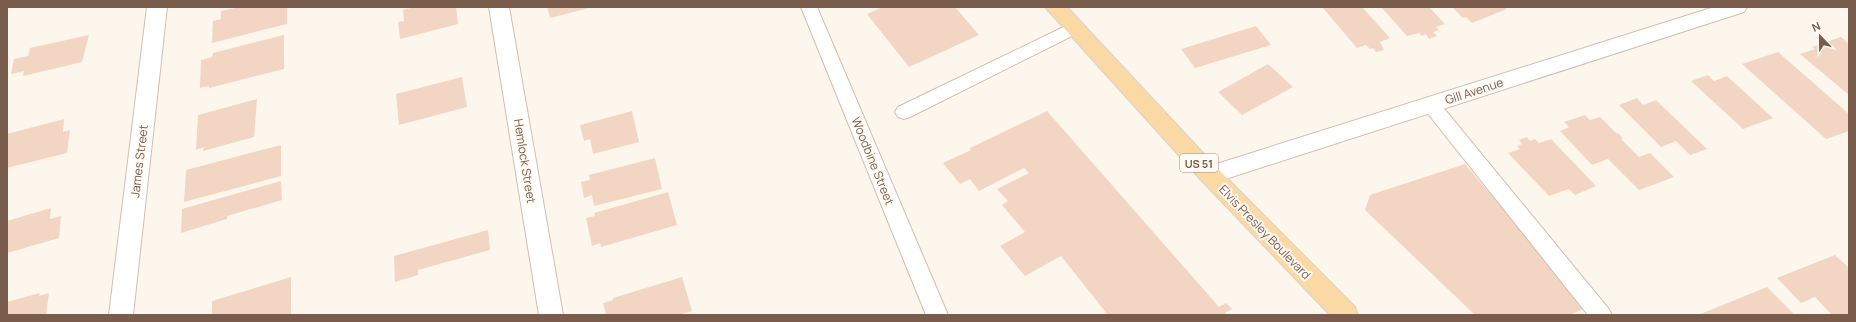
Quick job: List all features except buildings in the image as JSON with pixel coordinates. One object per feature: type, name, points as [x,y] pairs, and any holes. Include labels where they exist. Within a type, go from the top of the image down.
[{"type":"main road","name":"Elvis Presley Boulevard","points":[[1054,7],[1210,175],[1346,315]]},
{"type":"street","name":"James Street","points":[[120,315],[157,7]]},
{"type":"street","name":"Hemlock Street","points":[[499,7],[551,315]]},
{"type":"street","name":"Gill Avenue","points":[[1210,175],[1737,7]]},
{"type":"lane","name":"Woodbine Street","points":[[809,7],[937,315]]},
{"type":"lane","points":[[904,112],[1074,28]]},
{"type":"lane","points":[[1431,105],[1601,315]]}]
